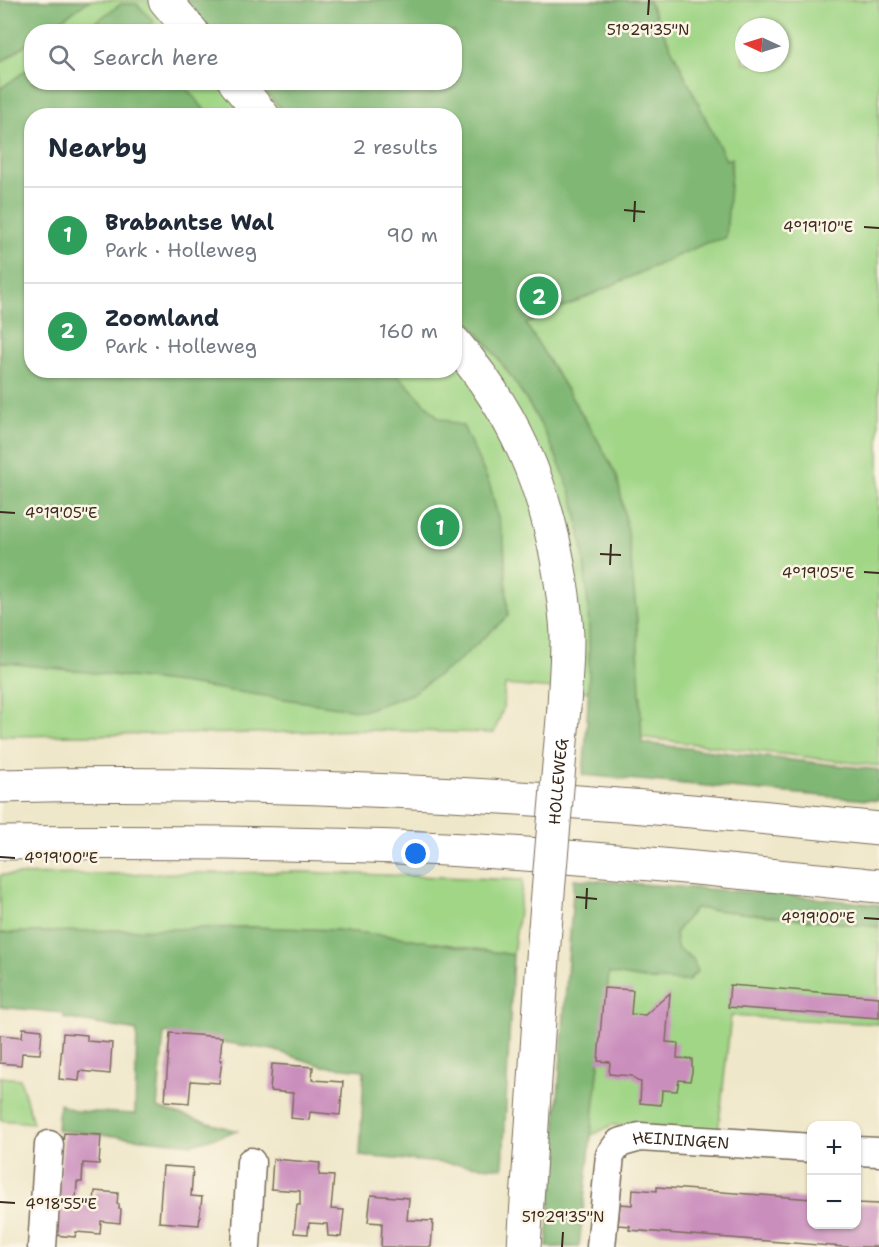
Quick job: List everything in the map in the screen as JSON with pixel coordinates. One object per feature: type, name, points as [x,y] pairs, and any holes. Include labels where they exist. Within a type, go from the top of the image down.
[{"type":"main road","points":[[165,0],[185,24]]},
{"type":"main road","points":[[242,90],[256,108]]},
{"type":"main road","name":"HOLLEWEG","points":[[462,353],[494,395],[520,438],[543,497],[554,541],[566,626],[564,707],[524,1247]]},
{"type":"main road","points":[[0,786],[219,785],[424,792],[618,804],[879,829]]},
{"type":"main road","points":[[0,843],[220,842],[423,848],[616,860],[879,886]]},
{"type":"street","name":"HEININGEN","points":[[601,1247],[610,1155],[619,1143],[640,1137],[807,1148]]},
{"type":"street","points":[[42,1247],[49,1145]]},
{"type":"street","points":[[861,1151],[879,1152]]},
{"type":"street","points":[[246,1247],[251,1162]]},
{"type":"green space","points":[[0,0],[879,0],[879,766],[639,737],[641,696],[505,685],[503,709],[494,733],[361,730],[0,736]]},
{"type":"green space","points":[[0,0],[90,0],[55,24],[24,24],[24,46],[0,63]]},
{"type":"green space","points":[[184,0],[648,0],[726,160],[732,158],[726,238],[706,243],[526,324],[596,437],[617,476],[628,532],[637,620],[642,743],[879,770],[879,801],[583,775],[588,707],[589,638],[585,570],[580,536],[574,503],[542,427],[502,364],[462,313],[462,108],[280,108],[264,90],[462,90],[462,24],[206,24]]},
{"type":"green space","points":[[121,4],[137,4],[154,22],[151,24],[92,24]]},
{"type":"green space","points":[[24,72],[24,90],[188,90],[203,108],[24,108],[24,378],[401,378],[439,418],[463,426],[490,485],[504,541],[508,616],[456,663],[411,694],[363,711],[180,683],[0,662],[0,89]]},
{"type":"green space","points":[[302,872],[523,880],[513,955],[399,937],[335,930],[251,927],[0,933],[0,875]]},
{"type":"green space","points":[[574,879],[787,895],[879,905],[879,927],[695,908],[675,933],[677,948],[693,959],[697,971],[688,981],[651,980],[609,973],[579,1247],[547,1247]]},
{"type":"green space","points":[[695,908],[879,927],[879,1024],[731,1016],[718,1133],[612,1125],[590,1136],[609,973],[651,980],[688,981],[697,971],[693,959],[677,948],[675,933]]},
{"type":"green space","points":[[251,927],[335,930],[399,937],[513,955],[503,1168],[360,1156],[364,1070],[323,1066],[273,1050],[164,1033],[157,1108],[237,1131],[192,1144],[57,1130],[59,1104],[76,1111],[135,1114],[137,1031],[64,1018],[63,1013],[0,1007],[0,933]]},
{"type":"green space","points":[[0,1077],[20,1079],[33,1123],[0,1120]]},
{"type":"building","points":[[730,985],[879,997],[879,1018],[728,1007]]},
{"type":"building","points":[[604,988],[633,990],[631,1014],[645,1015],[670,993],[666,1042],[678,1043],[677,1058],[692,1059],[692,1072],[690,1081],[679,1080],[677,1091],[662,1090],[661,1105],[640,1103],[641,1082],[632,1076],[609,1074],[610,1062],[598,1061]]},
{"type":"building","points":[[23,1028],[42,1030],[40,1054],[22,1053],[21,1065],[0,1063],[0,1035],[22,1037]]},
{"type":"building","points":[[63,1033],[87,1035],[87,1041],[112,1043],[110,1074],[80,1071],[79,1081],[59,1079]]},
{"type":"building","points":[[170,1033],[222,1037],[219,1083],[191,1081],[189,1103],[165,1101]]},
{"type":"building","points":[[272,1064],[313,1067],[312,1080],[343,1082],[340,1115],[310,1112],[309,1120],[291,1118],[293,1093],[270,1091]]},
{"type":"building","points":[[64,1133],[101,1135],[99,1164],[83,1163],[82,1182],[77,1182],[76,1200],[94,1202],[95,1191],[118,1193],[117,1204],[121,1209],[120,1223],[101,1221],[100,1234],[76,1232],[75,1237],[54,1235]]},
{"type":"building","points":[[273,1159],[320,1163],[319,1175],[334,1176],[331,1209],[344,1210],[341,1237],[328,1236],[327,1224],[309,1223],[308,1234],[294,1233],[297,1205],[300,1205],[300,1191],[271,1189]]},
{"type":"building","points":[[163,1166],[193,1168],[191,1196],[202,1197],[199,1225],[159,1222]]},
{"type":"building","points":[[657,1187],[807,1199],[807,1229],[861,1229],[861,1203],[879,1204],[879,1247],[844,1247],[629,1230],[630,1226],[618,1225],[620,1204],[632,1205],[633,1189],[657,1191]]},
{"type":"building","points":[[371,1195],[409,1198],[407,1220],[433,1221],[431,1247],[381,1247],[382,1223],[368,1222]]},
{"type":"place","name":"Zoomland","points":[[539,296]]},
{"type":"place","name":"Brabantse Wal","points":[[440,527]]}]
